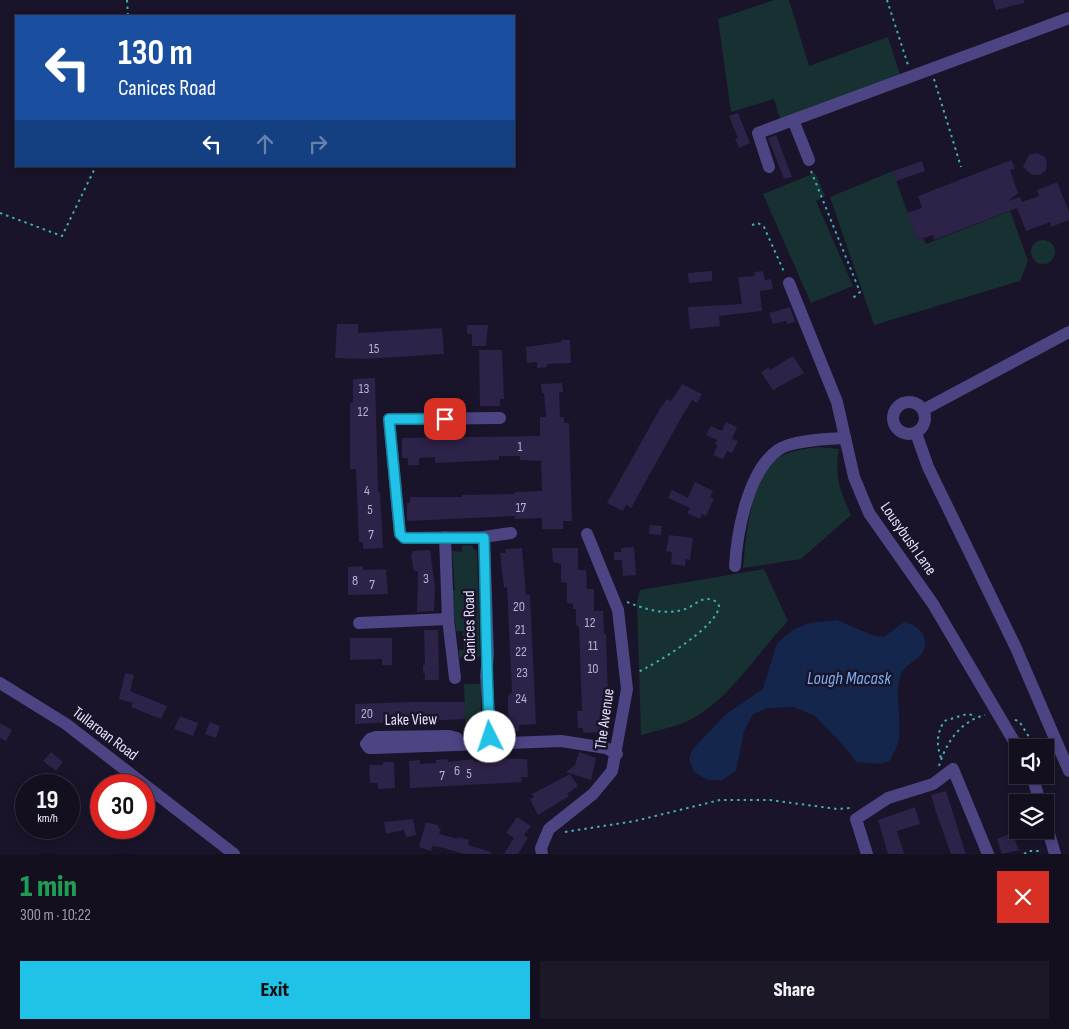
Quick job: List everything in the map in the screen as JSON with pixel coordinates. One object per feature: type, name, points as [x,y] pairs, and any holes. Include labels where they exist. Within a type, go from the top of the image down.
[{"type":"street","points":[[769,167],[758,133],[1069,18]]},
{"type":"street","points":[[793,120],[808,160]]},
{"type":"street","name":"Lousybush Lane","points":[[788,283],[837,402],[854,477],[868,513],[933,604],[1013,739]]},
{"type":"street","points":[[923,410],[1069,332]]},
{"type":"street","points":[[908,401],[916,403],[923,410],[926,421],[923,427],[916,433],[900,432],[895,426],[892,418],[900,403],[908,401]]},
{"type":"street","points":[[500,418],[389,419],[400,534],[404,538],[484,538],[511,533]]},
{"type":"street","points":[[916,433],[928,467],[1016,648],[1069,771]]},
{"type":"street","points":[[735,566],[750,490],[760,468],[778,450],[812,440],[845,438]]},
{"type":"street","name":"The Avenue","points":[[542,854],[541,848],[549,829],[594,794],[612,771],[617,754],[627,689],[618,610],[588,534]]},
{"type":"street","points":[[446,537],[448,619],[455,678]]},
{"type":"street","name":"Canices Road","points":[[484,538],[488,655],[486,676],[491,744]]},
{"type":"street","points":[[359,622],[448,619]]},
{"type":"street","name":"Tullaroan Road","points":[[0,683],[66,724],[234,854]]},
{"type":"street","name":"Lake View","points":[[458,744],[457,738],[449,736],[376,737],[370,739],[366,744],[369,748],[374,748],[458,744],[576,742],[606,748],[617,754]]},
{"type":"street","points":[[866,854],[857,813],[888,798],[933,784],[953,769],[988,854]]},
{"type":"street","points":[[1051,839],[1055,854]]},
{"type":"path","points":[[126,0],[128,15]]},
{"type":"path","points":[[887,0],[912,76]]},
{"type":"path","points":[[931,69],[961,167]]},
{"type":"path","points":[[808,160],[811,174],[860,292],[853,298]]},
{"type":"path","points":[[0,213],[62,236],[96,167]]},
{"type":"path","points":[[752,225],[758,223],[764,227],[788,283]]},
{"type":"path","points":[[612,594],[645,609],[660,612],[683,610],[702,598],[712,599],[719,606],[712,621],[678,647],[645,669],[626,675]]},
{"type":"path","points":[[941,758],[937,744],[938,732],[944,721],[967,714],[976,717]]},
{"type":"path","points":[[937,773],[941,758],[956,731],[976,717],[990,714]]},
{"type":"path","points":[[1003,721],[1011,719],[1020,721],[1031,739]]},
{"type":"path","points":[[563,832],[635,821],[720,800],[770,800],[857,813]]},
{"type":"path","points":[[1024,854],[1029,850],[1041,850],[1043,854]]},
{"type":"green space","points":[[774,0],[789,0],[809,66],[888,37],[900,75],[780,119],[774,99],[731,112],[718,19]]},
{"type":"green space","points":[[893,171],[917,240],[923,238],[926,244],[1010,211],[1028,261],[1020,281],[874,325],[830,197]]},
{"type":"green space","points":[[815,173],[825,196],[816,201],[853,286],[811,303],[763,194]]},
{"type":"green space","points":[[1043,240],[1048,241],[1054,247],[1054,257],[1048,263],[1043,264],[1038,263],[1032,257],[1031,252],[1032,247],[1038,241]]},
{"type":"green space","points":[[818,447],[839,449],[837,468],[839,483],[851,515],[801,559],[743,568],[754,496],[766,470],[774,461],[784,455]]},
{"type":"green space","points":[[471,545],[477,552],[480,657],[459,658],[459,650],[464,650],[463,631],[456,631],[455,619],[453,619],[452,590],[455,590],[452,551],[462,552],[462,546]]},
{"type":"green space","points":[[764,569],[788,621],[732,687],[706,710],[686,722],[641,735],[637,602],[640,590]]},
{"type":"green space","points":[[464,684],[481,684],[481,739],[466,737]]},
{"type":"water","name":"Lough Macask","points":[[837,620],[874,636],[884,637],[904,622],[919,629],[924,636],[925,645],[921,655],[905,668],[900,677],[898,694],[900,727],[898,743],[890,761],[879,764],[856,762],[846,748],[815,716],[794,707],[768,708],[753,714],[744,731],[736,771],[722,780],[707,780],[694,772],[689,759],[692,750],[725,715],[763,689],[777,643],[794,629],[810,623]]},
{"type":"building","points":[[993,0],[1024,0],[1024,3],[996,10]]},
{"type":"building","points":[[738,113],[750,143],[739,148],[735,139],[738,138],[729,116]]},
{"type":"building","points":[[776,135],[792,177],[784,179],[768,138]]},
{"type":"building","points":[[1036,153],[1044,156],[1047,162],[1046,170],[1040,175],[1032,175],[1023,167],[1029,155]]},
{"type":"building","points":[[1011,160],[1015,169],[1010,170],[1018,193],[1008,201],[1020,197],[1022,202],[1039,196],[1037,190],[1057,182],[1069,212],[1069,220],[1051,227],[1050,222],[1026,231],[1017,208],[934,240],[933,235],[917,240],[907,213],[922,208],[918,196]]},
{"type":"building","points":[[922,161],[925,171],[896,181],[893,171]]},
{"type":"building","points":[[712,271],[712,281],[689,283],[688,273]]},
{"type":"building","points":[[763,271],[765,280],[771,279],[773,289],[760,291],[762,311],[719,316],[720,326],[690,329],[688,307],[742,304],[738,277],[755,276],[754,272]]},
{"type":"building","points":[[790,307],[795,322],[787,324],[786,321],[773,324],[769,313]]},
{"type":"building","points":[[337,324],[358,324],[358,333],[442,328],[444,354],[365,359],[335,358]]},
{"type":"building","points":[[467,325],[488,325],[486,346],[472,346],[472,334],[467,334]]},
{"type":"building","points":[[561,340],[570,340],[571,363],[547,364],[547,367],[537,368],[537,362],[527,363],[526,347],[561,342]]},
{"type":"building","points":[[479,350],[502,350],[504,399],[500,399],[500,406],[480,406]]},
{"type":"building","points":[[793,356],[804,373],[773,390],[761,372],[769,367],[770,370]]},
{"type":"building","points":[[375,378],[378,492],[380,492],[383,548],[363,549],[363,542],[359,542],[356,469],[350,469],[350,403],[353,403],[353,379]]},
{"type":"building","points":[[562,383],[563,392],[559,392],[560,417],[564,417],[564,423],[569,423],[572,521],[563,521],[563,529],[542,529],[542,518],[515,519],[515,516],[407,521],[407,503],[410,503],[410,497],[462,497],[462,495],[515,494],[515,492],[542,491],[541,461],[520,460],[520,456],[499,456],[499,460],[435,463],[435,457],[419,458],[419,465],[408,465],[408,458],[402,458],[402,438],[540,436],[540,417],[546,417],[544,393],[542,393],[541,384]]},
{"type":"building","points":[[682,384],[702,394],[697,403],[692,400],[631,508],[626,505],[623,511],[607,503],[661,407],[667,399],[671,401]]},
{"type":"building","points":[[726,422],[737,427],[732,439],[738,441],[732,453],[727,451],[723,459],[713,455],[718,445],[715,444],[717,440],[706,435],[711,426],[722,431]]},
{"type":"building","points":[[695,482],[713,491],[710,497],[714,499],[706,516],[702,514],[700,519],[687,513],[690,508],[668,498],[672,490],[688,498]]},
{"type":"building","points":[[650,525],[662,526],[661,535],[649,534]]},
{"type":"building","points":[[669,535],[693,538],[690,560],[686,559],[685,566],[671,564],[672,552],[666,551]]},
{"type":"building","points":[[634,547],[636,575],[623,576],[622,560],[614,560],[614,552],[621,552],[621,548]]},
{"type":"building","points":[[522,548],[526,595],[530,595],[536,724],[519,725],[519,731],[511,732],[508,713],[508,696],[512,692],[507,587],[504,588],[500,553],[506,553],[505,549]]},
{"type":"building","points":[[552,548],[578,548],[578,570],[586,570],[587,589],[594,589],[594,611],[603,611],[604,634],[606,634],[608,699],[606,699],[606,722],[602,722],[602,732],[583,733],[583,728],[578,728],[577,711],[582,711],[579,627],[576,625],[576,609],[573,609],[573,604],[567,603],[567,583],[561,582],[561,564],[553,562]]},
{"type":"building","points":[[430,550],[435,587],[434,611],[417,612],[418,571],[414,571],[411,556],[413,551]]},
{"type":"building","points":[[363,566],[363,570],[386,569],[388,594],[348,595],[348,567]]},
{"type":"building","points":[[424,630],[438,630],[439,680],[425,680],[425,673],[423,673],[423,665],[425,665]]},
{"type":"building","points":[[350,638],[392,638],[392,665],[382,665],[382,659],[350,660]]},
{"type":"building","points":[[125,673],[134,675],[130,691],[167,706],[161,719],[131,707],[133,703],[119,699]]},
{"type":"building","points":[[465,702],[465,719],[355,724],[355,704]]},
{"type":"building","points":[[180,716],[198,723],[193,736],[174,729]]},
{"type":"building","points":[[210,722],[220,726],[216,738],[205,734]]},
{"type":"building","points":[[0,723],[12,730],[6,741],[0,738]]},
{"type":"building","points":[[51,752],[63,762],[56,771],[43,761]]},
{"type":"building","points":[[579,752],[596,758],[591,780],[566,772],[575,765]]},
{"type":"building","points":[[490,758],[527,759],[528,777],[521,777],[522,782],[410,788],[409,761],[420,760],[420,764],[436,763],[436,760],[447,759],[448,762],[474,759],[474,762],[490,761]]},
{"type":"building","points":[[383,762],[394,762],[395,788],[378,789],[378,783],[370,783],[369,765],[383,765]]},
{"type":"building","points":[[570,774],[578,786],[567,794],[569,796],[538,815],[530,799],[534,797],[532,794]]},
{"type":"building","points":[[946,791],[966,854],[951,854],[936,812],[931,795]]},
{"type":"building","points":[[915,807],[920,824],[897,831],[904,854],[888,854],[878,820]]},
{"type":"building","points":[[517,817],[531,826],[524,835],[528,838],[518,854],[504,854],[514,838],[506,833]]},
{"type":"building","points":[[413,819],[416,835],[406,837],[404,830],[386,834],[384,822]]},
{"type":"building","points":[[426,822],[438,825],[438,828],[441,829],[439,834],[469,840],[468,845],[491,852],[491,854],[464,854],[432,846],[431,851],[419,847]]},
{"type":"building","points":[[1009,834],[1009,839],[1014,839],[1019,850],[1002,854],[997,839]]},
{"type":"route","points":[[445,419],[389,419],[400,534],[404,538],[484,538],[488,655],[486,676],[490,737]]}]
